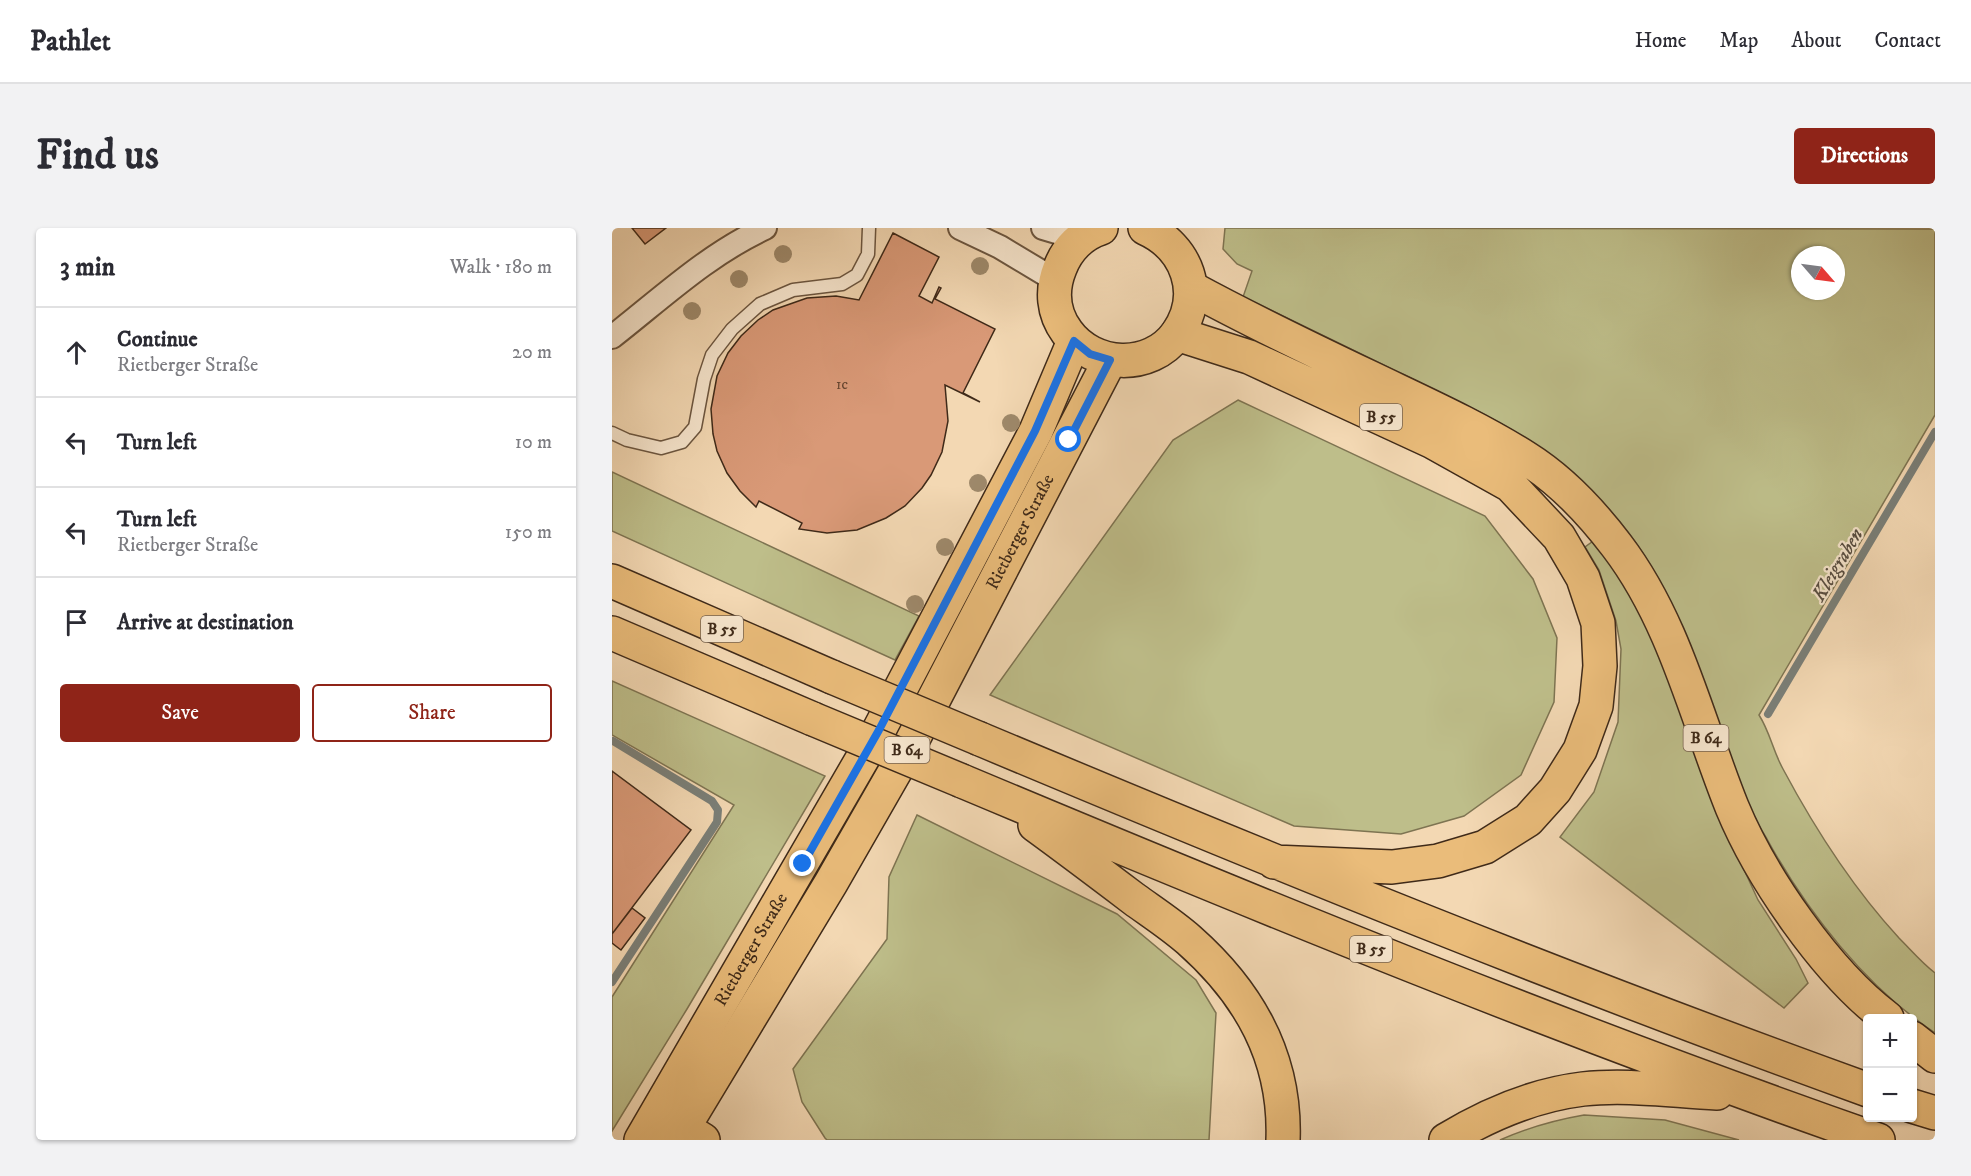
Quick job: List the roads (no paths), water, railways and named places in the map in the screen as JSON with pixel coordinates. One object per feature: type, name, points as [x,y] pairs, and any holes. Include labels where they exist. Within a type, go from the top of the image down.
[{"type":"main road","points":[[1090,234],[1064,257],[1055,280],[1054,302],[1061,324],[1074,341],[1090,354],[1110,360],[1135,360],[1158,351],[1177,334],[1188,312],[1191,288],[1188,272],[1180,256],[1170,243],[1145,228]]},
{"type":"main road","name":"B 64","points":[[1191,288],[1262,326],[1446,414],[1528,458],[1553,477],[1587,510],[1617,545],[1652,602],[1678,662],[1733,809],[1773,886],[1821,952],[1870,1005],[1882,1014]]},
{"type":"main road","name":"B 55","points":[[1177,334],[1249,357],[1433,442],[1510,485],[1559,537],[1583,578],[1598,623],[1600,666],[1596,706],[1580,750],[1555,790],[1528,820],[1485,846],[1438,861],[1392,867],[1274,862]]},
{"type":"main road","name":"Rietberger Straße","points":[[680,1130],[879,730],[1035,431],[1074,341]]},
{"type":"main road","name":"Rietberger Straße","points":[[641,1140],[680,1130],[831,883],[909,747],[1110,360]]},
{"type":"main road","name":"B 55","points":[[612,581],[1274,862],[1426,923],[1863,1088]]},
{"type":"main road","name":"B 55","points":[[612,633],[1278,912],[1749,1095]]},
{"type":"main road","name":"B 55","points":[[995,795],[1188,939],[1220,970],[1247,1005],[1266,1040],[1279,1078],[1284,1115],[1283,1140]]},
{"type":"main road","points":[[1917,1042],[1935,1056]]},
{"type":"main road","points":[[1446,1140],[1475,1123],[1511,1107],[1546,1096],[1584,1089],[1621,1088],[1749,1095],[1878,1140]]},
{"type":"main road","points":[[1917,1108],[1935,1113]]},
{"type":"street","points":[[612,337],[701,266],[739,240],[765,228]]},
{"type":"street","points":[[960,228],[1000,247],[1055,280]]},
{"type":"street","points":[[1043,228],[1090,234]]},
{"type":"lane","points":[[612,433],[627,440],[661,448],[682,442],[695,427],[704,379],[712,355],[732,328],[760,304],[793,290],[842,284],[857,275],[868,255],[870,228]]},
{"type":"waterway","name":"Kleigraben","points":[[1768,714],[1935,432]]},
{"type":"waterway","points":[[612,982],[717,822],[718,810],[712,801],[613,741]]}]
